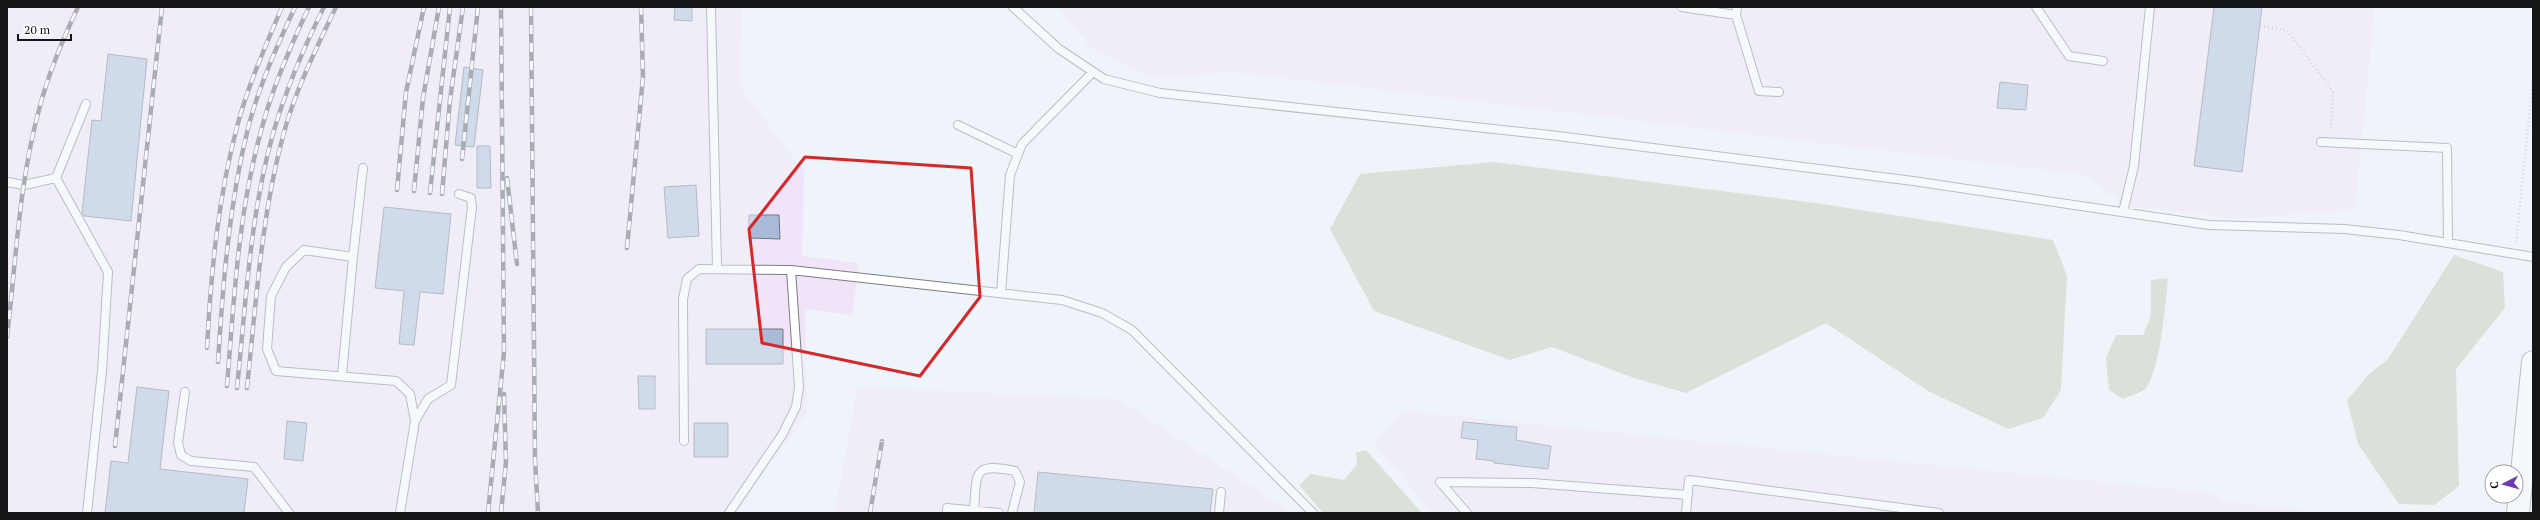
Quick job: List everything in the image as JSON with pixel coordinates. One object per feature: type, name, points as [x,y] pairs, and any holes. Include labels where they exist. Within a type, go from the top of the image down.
[{"type":"street","points":[[2518,513],[2533,362]]},
{"type":"lane","points":[[711,7],[717,268]]},
{"type":"lane","points":[[1013,7],[1059,49],[1104,79],[1160,93],[1550,135],[1913,181],[2209,225],[2344,229],[2448,243],[2533,257]]},
{"type":"lane","points":[[1682,7],[1737,11],[1759,91],[1778,92]]},
{"type":"lane","points":[[2036,7],[2069,56],[2103,62]]},
{"type":"lane","points":[[2123,212],[2134,166],[2150,7]]},
{"type":"lane","points":[[1001,293],[1010,175],[1022,144],[1093,72]]},
{"type":"lane","points":[[56,178],[86,104]]},
{"type":"lane","points":[[958,125],[1018,154]]},
{"type":"lane","points":[[2320,142],[2447,148],[2448,243]]},
{"type":"lane","points":[[342,376],[363,168]]},
{"type":"lane","points":[[7,182],[24,184],[56,178]]},
{"type":"lane","points":[[56,178],[108,272],[102,371],[87,513]]},
{"type":"lane","points":[[415,421],[428,399],[452,384],[472,207],[471,198],[459,194]]},
{"type":"lane","points":[[353,257],[304,250],[286,267],[271,296],[267,349],[276,370],[396,381],[410,394],[415,421],[400,513]]},
{"type":"lane","points":[[684,441],[683,299],[687,279],[699,269],[791,270],[1001,293],[1062,300],[1102,313],[1132,330],[1312,513]]},
{"type":"lane","points":[[728,513],[782,435],[796,407],[799,387],[791,270]]},
{"type":"lane","points":[[185,392],[178,443],[181,455],[191,461],[254,467],[289,513]]},
{"type":"lane","points":[[974,510],[976,479],[982,470],[993,466],[1015,471],[1020,482],[1012,513]]},
{"type":"lane","points":[[1686,513],[1689,480],[1939,513]]},
{"type":"lane","points":[[1467,513],[1440,482],[1532,484],[1688,495]]},
{"type":"lane","points":[[1219,513],[1221,492]]},
{"type":"lane","points":[[947,513],[947,508],[999,513]]},
{"type":"path","points":[[2260,26],[2287,30],[2333,92],[2330,142]]},
{"type":"path","points":[[2515,254],[2533,81]]},
{"type":"highlighted area","points":[[805,157],[971,168],[980,297],[920,376],[762,343],[749,229]]},
{"type":"shaded area","points":[[7,7],[742,7],[739,85],[804,171],[802,256],[859,263],[852,315],[805,309],[807,413],[749,494],[738,513],[7,513]]},
{"type":"shaded area","points":[[1058,7],[2375,7],[2355,209],[2237,219],[2124,205],[2085,175],[1232,72],[1152,79],[1089,46]]},
{"type":"shaded area","points":[[858,387],[1119,399],[1292,513],[834,513]]},
{"type":"shaded area","points":[[1403,411],[2212,493],[2221,501],[2306,510],[2307,513],[1432,513],[1374,444]]},
{"type":"green space","points":[[1494,162],[1816,203],[2053,240],[2067,276],[2061,390],[2043,418],[2008,429],[1928,391],[1826,323],[1686,393],[1634,378],[1552,347],[1510,360],[1374,311],[1330,229],[1360,174]]},
{"type":"green space","points":[[2454,255],[2503,272],[2505,308],[2456,369],[2459,486],[2434,505],[2399,504],[2358,444],[2347,400],[2370,373],[2388,359]]},
{"type":"green space","points":[[2168,278],[2166,302],[2155,368],[2145,389],[2123,399],[2109,390],[2106,358],[2116,335],[2143,335],[2151,316],[2151,280]]},
{"type":"green space","points":[[1366,450],[1422,513],[1323,513],[1299,485],[1311,474],[1344,480],[1357,464],[1356,453]]},
{"type":"building","points":[[675,7],[692,7],[692,21],[674,20]]},
{"type":"building","points":[[2214,7],[2262,7],[2242,172],[2194,166]]},
{"type":"building","points":[[108,54],[147,59],[131,221],[84,216],[82,213],[92,120],[101,121]]},
{"type":"building","points":[[464,67],[483,70],[474,147],[455,145]]},
{"type":"building","points":[[2000,82],[2028,85],[2026,110],[1997,108]]},
{"type":"building","points":[[477,146],[490,146],[491,188],[477,188]]},
{"type":"building","points":[[696,185],[699,236],[668,238],[664,187]]},
{"type":"building","points":[[384,207],[451,214],[443,294],[420,292],[414,345],[399,344],[404,291],[375,288]]},
{"type":"building","points":[[749,215],[779,215],[780,239],[749,238]]},
{"type":"building","points":[[706,329],[783,329],[783,364],[706,364]]},
{"type":"building","points":[[638,376],[655,376],[655,409],[639,409]]},
{"type":"building","points":[[137,387],[169,391],[160,469],[248,479],[244,513],[105,513],[111,461],[128,463]]},
{"type":"building","points":[[287,421],[307,423],[303,461],[284,459]]},
{"type":"building","points":[[1463,422],[1517,427],[1516,440],[1551,446],[1548,469],[1494,463],[1494,461],[1476,459],[1478,440],[1461,438]]},
{"type":"building","points":[[694,423],[728,423],[728,457],[694,457]]},
{"type":"building","points":[[1038,472],[1213,489],[1210,513],[1034,513]]},
{"type":"railway","points":[[7,337],[19,221],[27,163],[33,134],[52,68],[78,7]]},
{"type":"railway","points":[[115,446],[162,7]]},
{"type":"railway","points":[[207,348],[216,235],[231,151],[247,93],[282,7]]},
{"type":"railway","points":[[218,362],[222,303],[231,215],[241,157],[257,97],[275,51],[295,7]]},
{"type":"railway","points":[[227,386],[238,257],[253,162],[265,115],[276,83],[288,52],[309,7]]},
{"type":"railway","points":[[237,388],[246,290],[254,225],[266,161],[274,130],[290,83],[324,7]]},
{"type":"railway","points":[[247,388],[264,230],[269,198],[283,136],[306,70],[336,7]]},
{"type":"railway","points":[[397,190],[406,92],[424,7]]},
{"type":"railway","points":[[414,191],[423,98],[439,7]]},
{"type":"railway","points":[[430,193],[450,7]]},
{"type":"railway","points":[[442,194],[450,100],[463,7]]},
{"type":"railway","points":[[462,159],[478,7]]},
{"type":"railway","points":[[488,513],[504,352],[501,7]]},
{"type":"railway","points":[[531,7],[535,459],[538,513]]},
{"type":"railway","points":[[627,248],[643,77],[641,7]]},
{"type":"railway","points":[[507,178],[517,264]]},
{"type":"railway","points":[[501,513],[506,462],[504,394]]},
{"type":"railway","points":[[870,513],[882,441]]}]
